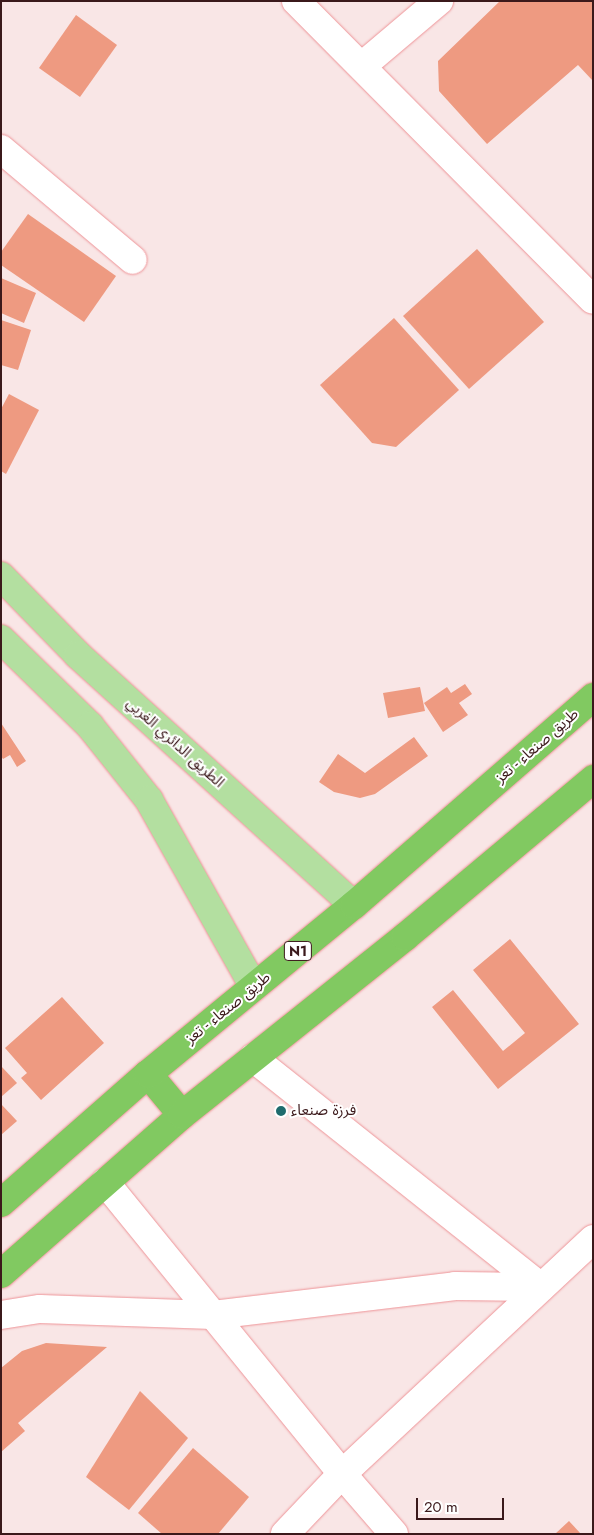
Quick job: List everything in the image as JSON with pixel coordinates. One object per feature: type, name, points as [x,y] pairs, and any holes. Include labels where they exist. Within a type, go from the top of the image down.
[{"type":"highway","name":"طريق صنعاء - تعز","points":[[1,1204],[148,1074],[354,904],[593,697]]},
{"type":"highway","points":[[1,1274],[104,1182],[182,1116],[405,937],[593,780]]},
{"type":"highway","points":[[148,1074],[182,1116]]},
{"type":"main road","name":"الطريق الدائري الغربي","points":[[1,576],[78,655],[354,904]]},
{"type":"main road","points":[[1,638],[90,726],[149,800],[254,987]]},
{"type":"street","points":[[296,1],[593,300]]},
{"type":"street","points":[[362,66],[439,1]]},
{"type":"street","points":[[1,149],[133,260]]},
{"type":"street","points":[[253,1058],[541,1287]]},
{"type":"street","points":[[104,1182],[342,1474],[394,1534]]},
{"type":"street","points":[[285,1534],[342,1474],[593,1239]]},
{"type":"street","points":[[1,1314],[40,1309],[213,1315],[456,1286],[541,1287]]},
{"type":"building","points":[[500,1],[593,1],[593,81],[578,65],[487,144],[439,91],[438,61]]},
{"type":"building","points":[[76,15],[117,45],[80,97],[39,68]]},
{"type":"building","points":[[28,214],[116,276],[84,322],[1,265],[1,252]]},
{"type":"building","points":[[477,249],[544,322],[469,389],[403,316]]},
{"type":"building","points":[[1,278],[36,293],[24,323],[1,313]]},
{"type":"building","points":[[394,318],[459,390],[396,447],[372,443],[320,385]]},
{"type":"building","points":[[1,320],[31,330],[18,370],[1,365]]},
{"type":"building","points":[[9,394],[39,410],[6,474],[1,471],[1,409]]},
{"type":"building","points":[[465,684],[472,694],[459,703],[468,715],[443,732],[424,703],[447,687],[451,693]]},
{"type":"building","points":[[420,687],[425,711],[388,718],[383,693]]},
{"type":"building","points":[[1,723],[26,761],[17,767],[10,755],[3,759],[1,756]]},
{"type":"building","points":[[414,737],[428,756],[375,794],[360,798],[334,792],[319,782],[338,754],[365,773]]},
{"type":"building","points":[[510,939],[579,1024],[498,1089],[432,1007],[453,990],[503,1051],[525,1033],[473,970]]},
{"type":"building","points":[[62,997],[104,1043],[41,1100],[21,1078],[27,1073],[5,1048]]},
{"type":"building","points":[[1,1066],[17,1083],[1,1097]]},
{"type":"building","points":[[1,1104],[17,1121],[1,1135]]},
{"type":"building","points":[[46,1343],[107,1347],[18,1423],[25,1431],[1,1452],[1,1368],[22,1351]]},
{"type":"building","points":[[140,1391],[188,1438],[129,1510],[86,1477]]},
{"type":"building","points":[[193,1448],[249,1497],[218,1534],[162,1534],[138,1513]]},
{"type":"building","points":[[569,1521],[581,1534],[555,1534]]},
{"type":"place","name":"فرزة صنعاء","points":[[281,1111]]}]
